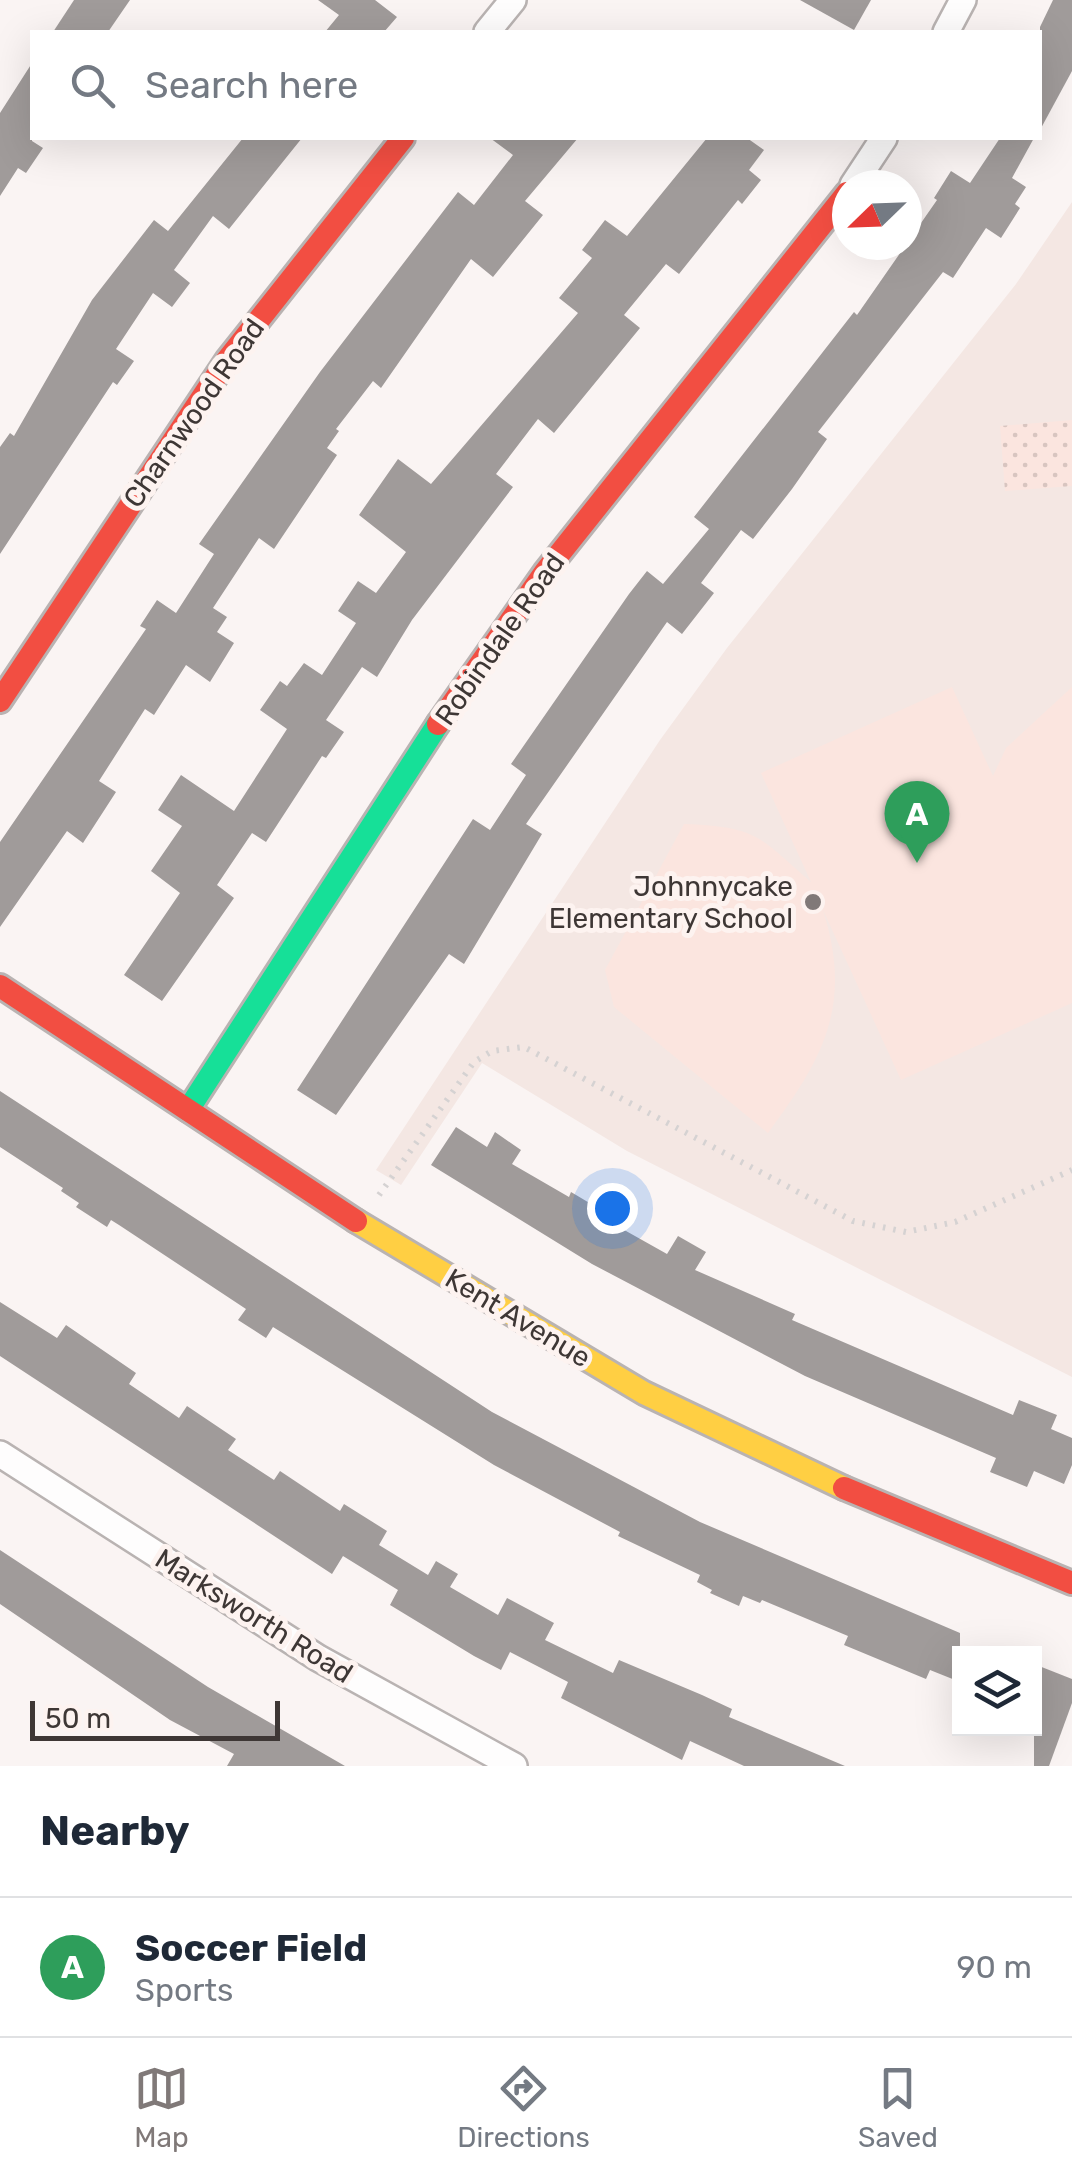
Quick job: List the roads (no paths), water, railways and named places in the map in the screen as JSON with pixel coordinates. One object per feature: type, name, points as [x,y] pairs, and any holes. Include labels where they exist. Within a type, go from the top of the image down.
[{"type":"street","points":[[489,30],[514,0]]},
{"type":"street","points":[[947,30],[963,0]]},
{"type":"street","name":"Charnwood Road","points":[[0,701],[227,360],[401,140]]},
{"type":"street","points":[[863,170],[883,140]]},
{"type":"street","name":"Robindale Road","points":[[188,1110],[504,629],[577,530],[802,256],[832,214]]},
{"type":"street","name":"Kent Avenue","points":[[0,986],[532,1328],[744,1444],[1072,1583]]},
{"type":"street","name":"Marksworth Road","points":[[0,1454],[318,1658],[514,1766]]},
{"type":"place","name":"Soccer Field","points":[[917,863]]},
{"type":"place","name":"Johnnycake Elementary School","points":[[813,902]]}]
